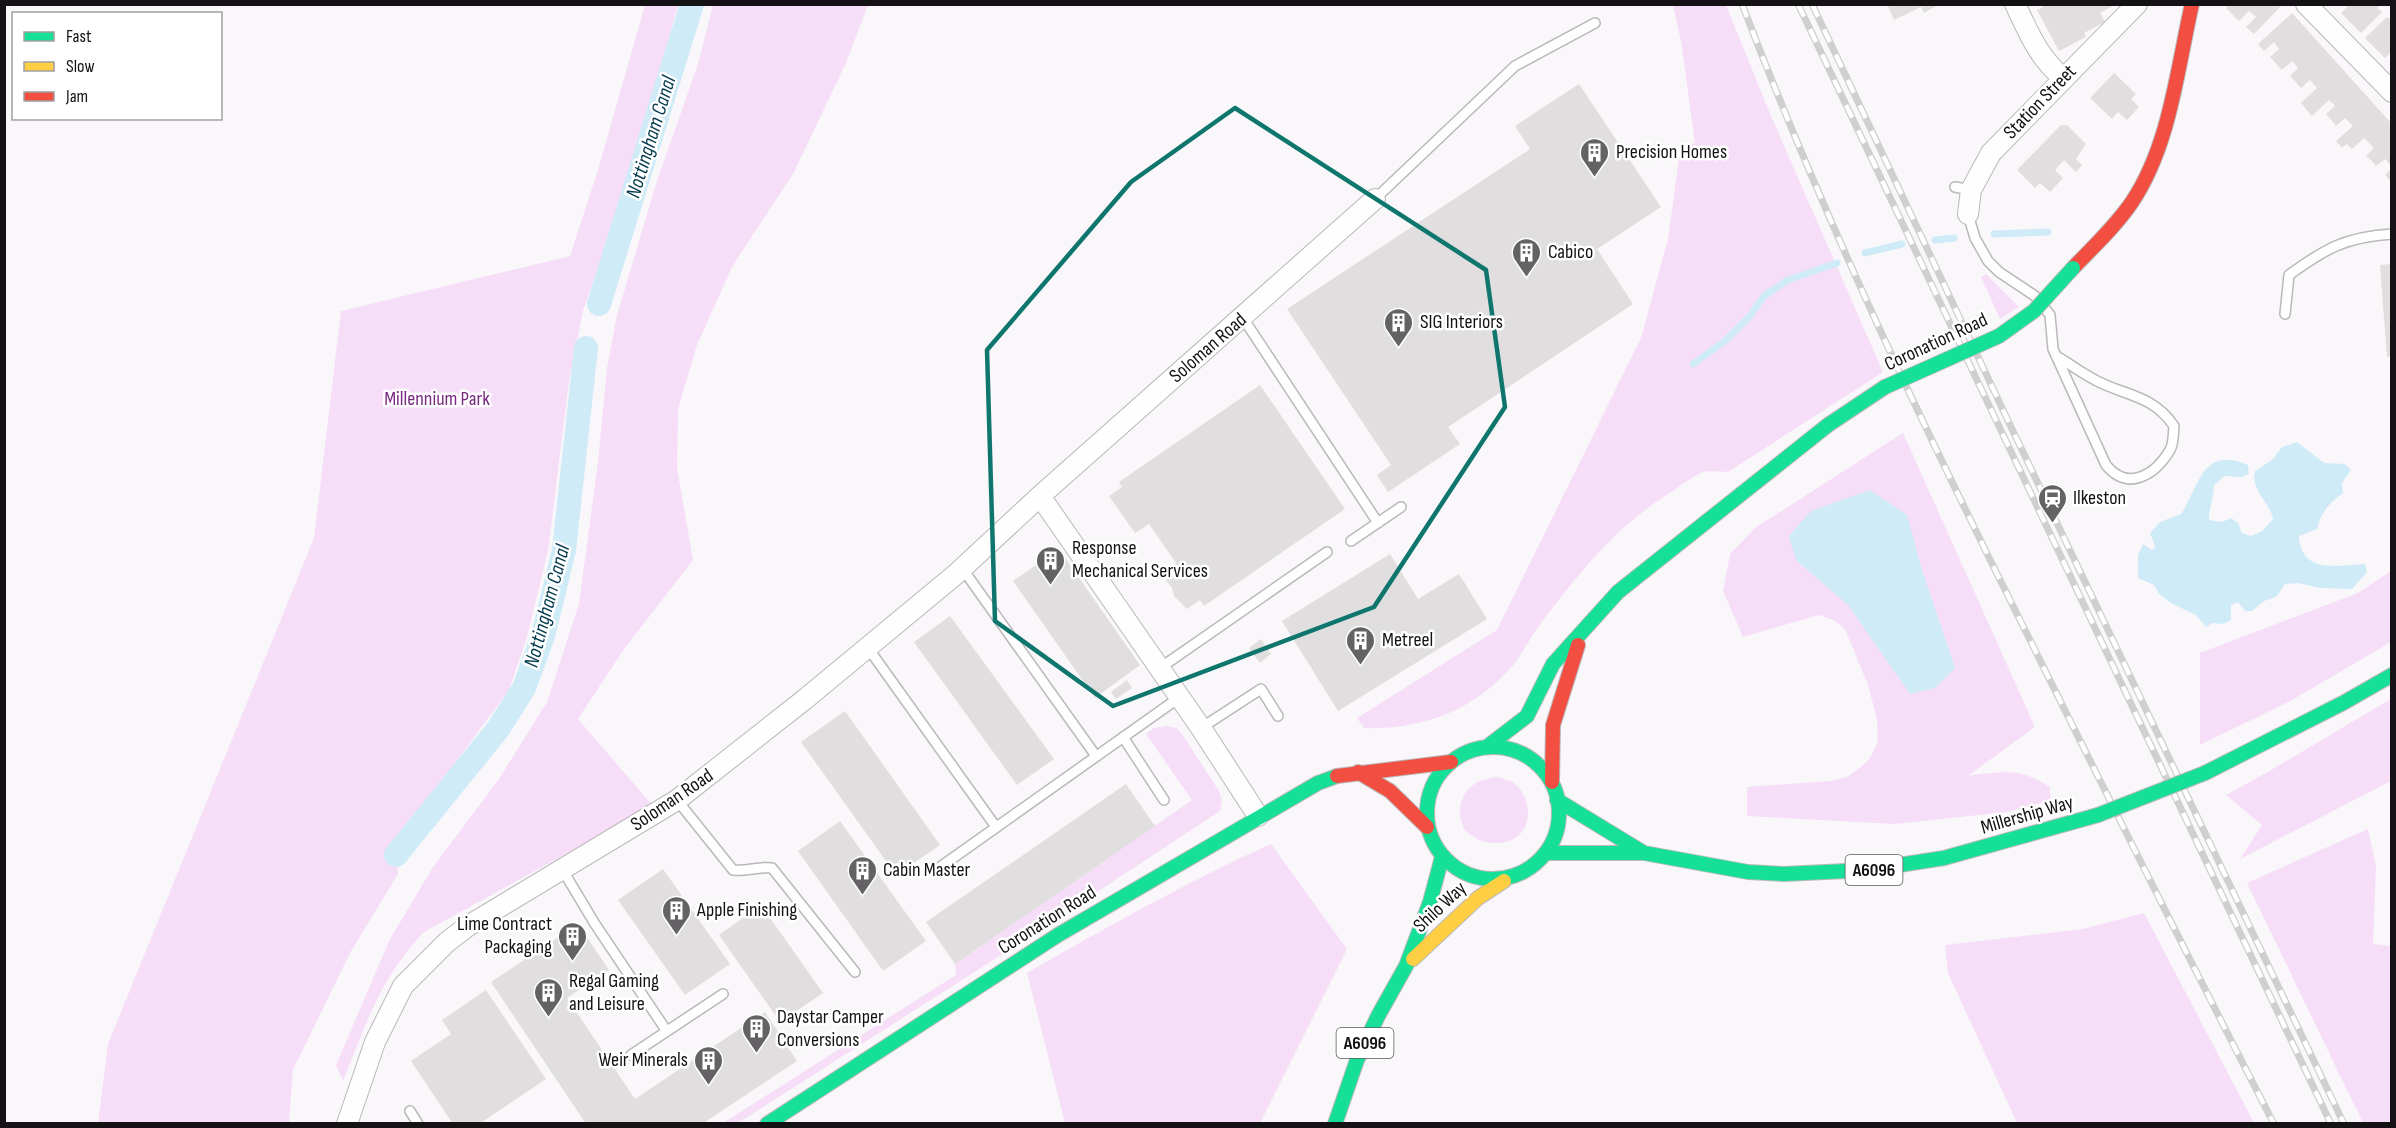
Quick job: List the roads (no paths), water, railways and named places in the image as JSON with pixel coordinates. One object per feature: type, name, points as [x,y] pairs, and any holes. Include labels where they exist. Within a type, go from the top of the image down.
[{"type":"street","points":[[2015,4],[2036,49],[2047,66],[2062,78]]},
{"type":"street","name":"Station Street","points":[[1968,214],[1963,189],[1991,153],[2137,4]]},
{"type":"street","name":"Coronation Road","points":[[1488,746],[1527,716],[1553,664],[1618,592],[1730,502],[1828,425],[1885,387],[1999,336],[2034,310],[2132,202],[2145,178],[2162,135],[2192,4]]},
{"type":"street","points":[[2306,4],[2391,92]]},
{"type":"street","name":"Soloman Road","points":[[347,1124],[375,1042],[403,986],[447,942],[468,926],[677,800],[868,648],[962,568],[1375,199]]},
{"type":"street","points":[[1040,496],[1180,697],[1258,816]]},
{"type":"street","name":"Coronation Road","points":[[1552,782],[1552,725],[1581,632]]},
{"type":"street","name":"Millership Way","points":[[1546,853],[1644,853],[1748,872],[1805,874],[1867,870],[1944,858],[2098,815],[2205,772],[2343,703],[2391,675]]},
{"type":"street","points":[[1488,746],[1521,751],[1537,761],[1552,782],[1557,800],[1557,830],[1546,853],[1524,873],[1504,880],[1476,878],[1463,873],[1442,857],[1434,845],[1427,827],[1427,812],[1434,784],[1451,762],[1488,746]]},
{"type":"street","name":"Coronation Road","points":[[767,1124],[1058,935],[1318,783],[1340,775],[1358,772],[1451,762]]},
{"type":"street","points":[[1358,772],[1390,791],[1427,827]]},
{"type":"street","name":"Millership Way","points":[[1557,800],[1644,853]]},
{"type":"street","name":"Shilo Way","points":[[1335,1124],[1357,1060],[1406,966],[1430,902],[1442,857]]},
{"type":"street","name":"Shilo Way","points":[[1406,966],[1478,898],[1504,880]]},
{"type":"lane","points":[[1375,199],[1515,66],[1595,23]]},
{"type":"lane","points":[[1968,214],[1975,238],[1988,261],[1999,272],[2035,296],[2050,315],[2052,349],[2106,465],[2113,473],[2127,480],[2145,476],[2171,448],[2174,426],[2167,417],[2138,396],[2099,382],[2056,356]]},
{"type":"lane","points":[[2285,314],[2289,275],[2320,253],[2351,240],[2361,236],[2391,234]]},
{"type":"lane","points":[[1243,318],[1378,523]]},
{"type":"lane","points":[[1351,541],[1401,507]]},
{"type":"lane","points":[[1160,668],[1327,552]]},
{"type":"lane","points":[[962,568],[1096,756]]},
{"type":"lane","points":[[868,648],[996,827]]},
{"type":"lane","points":[[1201,728],[1261,689],[1278,716]]},
{"type":"lane","points":[[936,870],[1180,697]]},
{"type":"lane","points":[[1123,737],[1164,800]]},
{"type":"lane","points":[[677,800],[732,870],[742,872],[760,866],[772,868],[855,972]]},
{"type":"lane","points":[[562,869],[595,924],[666,1030]]},
{"type":"lane","points":[[631,1055],[723,994]]},
{"type":"lane","points":[[410,1111],[418,1124]]},
{"type":"water","points":[[2297,442],[2324,463],[2345,464],[2351,470],[2342,483],[2343,493],[2326,508],[2317,529],[2299,536],[2301,548],[2306,557],[2314,562],[2333,566],[2365,564],[2367,572],[2352,589],[2320,588],[2298,583],[2285,584],[2276,597],[2264,601],[2252,611],[2245,611],[2238,602],[2231,605],[2231,620],[2223,624],[2212,623],[2206,627],[2196,615],[2171,603],[2159,594],[2154,585],[2138,578],[2138,555],[2143,544],[2152,550],[2155,547],[2150,533],[2160,522],[2181,514],[2205,471],[2212,464],[2221,460],[2233,460],[2248,465],[2249,474],[2241,477],[2225,476],[2214,485],[2209,520],[2222,522],[2231,518],[2238,523],[2242,533],[2251,536],[2262,531],[2273,519],[2255,484],[2255,471],[2272,460],[2282,447]]},
{"type":"water","points":[[1870,490],[1907,515],[1922,570],[1955,668],[1935,688],[1910,694],[1848,605],[1796,560],[1789,536],[1811,511]]},
{"type":"waterway","name":"Nottingham Canal","points":[[599,304],[692,4]]},
{"type":"waterway","points":[[1994,234],[2048,232]]},
{"type":"waterway","points":[[1935,240],[1954,238]]},
{"type":"waterway","points":[[1865,253],[1902,244]]},
{"type":"waterway","points":[[1693,364],[1725,341],[1750,316],[1764,296],[1788,280],[1837,263]]},
{"type":"waterway","name":"Nottingham Canal","points":[[396,855],[498,729],[524,688],[543,636],[564,550],[586,348]]},
{"type":"railway","points":[[1742,4],[1807,166],[1915,405],[2090,761],[2274,1124]]},
{"type":"railway","points":[[1798,4],[2331,1124]]},
{"type":"railway","points":[[1812,4],[2344,1124]]},
{"type":"place","name":"Precision Homes","points":[[1595,178]]},
{"type":"place","name":"Cabico","points":[[1527,278]]},
{"type":"place","name":"SIG Interiors","points":[[1399,348]]},
{"type":"place","name":"Ilkeston","points":[[2052,524]]},
{"type":"place","name":"Response Mechanical Services","points":[[1051,586]]},
{"type":"place","name":"Metreel","points":[[1361,666]]},
{"type":"place","name":"Cabin Master","points":[[862,896]]},
{"type":"place","name":"Apple Finishing","points":[[676,936]]},
{"type":"place","name":"Lime Contract Packaging","points":[[573,962]]},
{"type":"place","name":"Regal Gaming and Leisure","points":[[548,1018]]},
{"type":"place","name":"Daystar Camper Conversions","points":[[756,1054]]},
{"type":"place","name":"Weir Minerals","points":[[709,1086]]},
{"type":"park label","name":"Millennium Park","points":[[437,399]]}]
